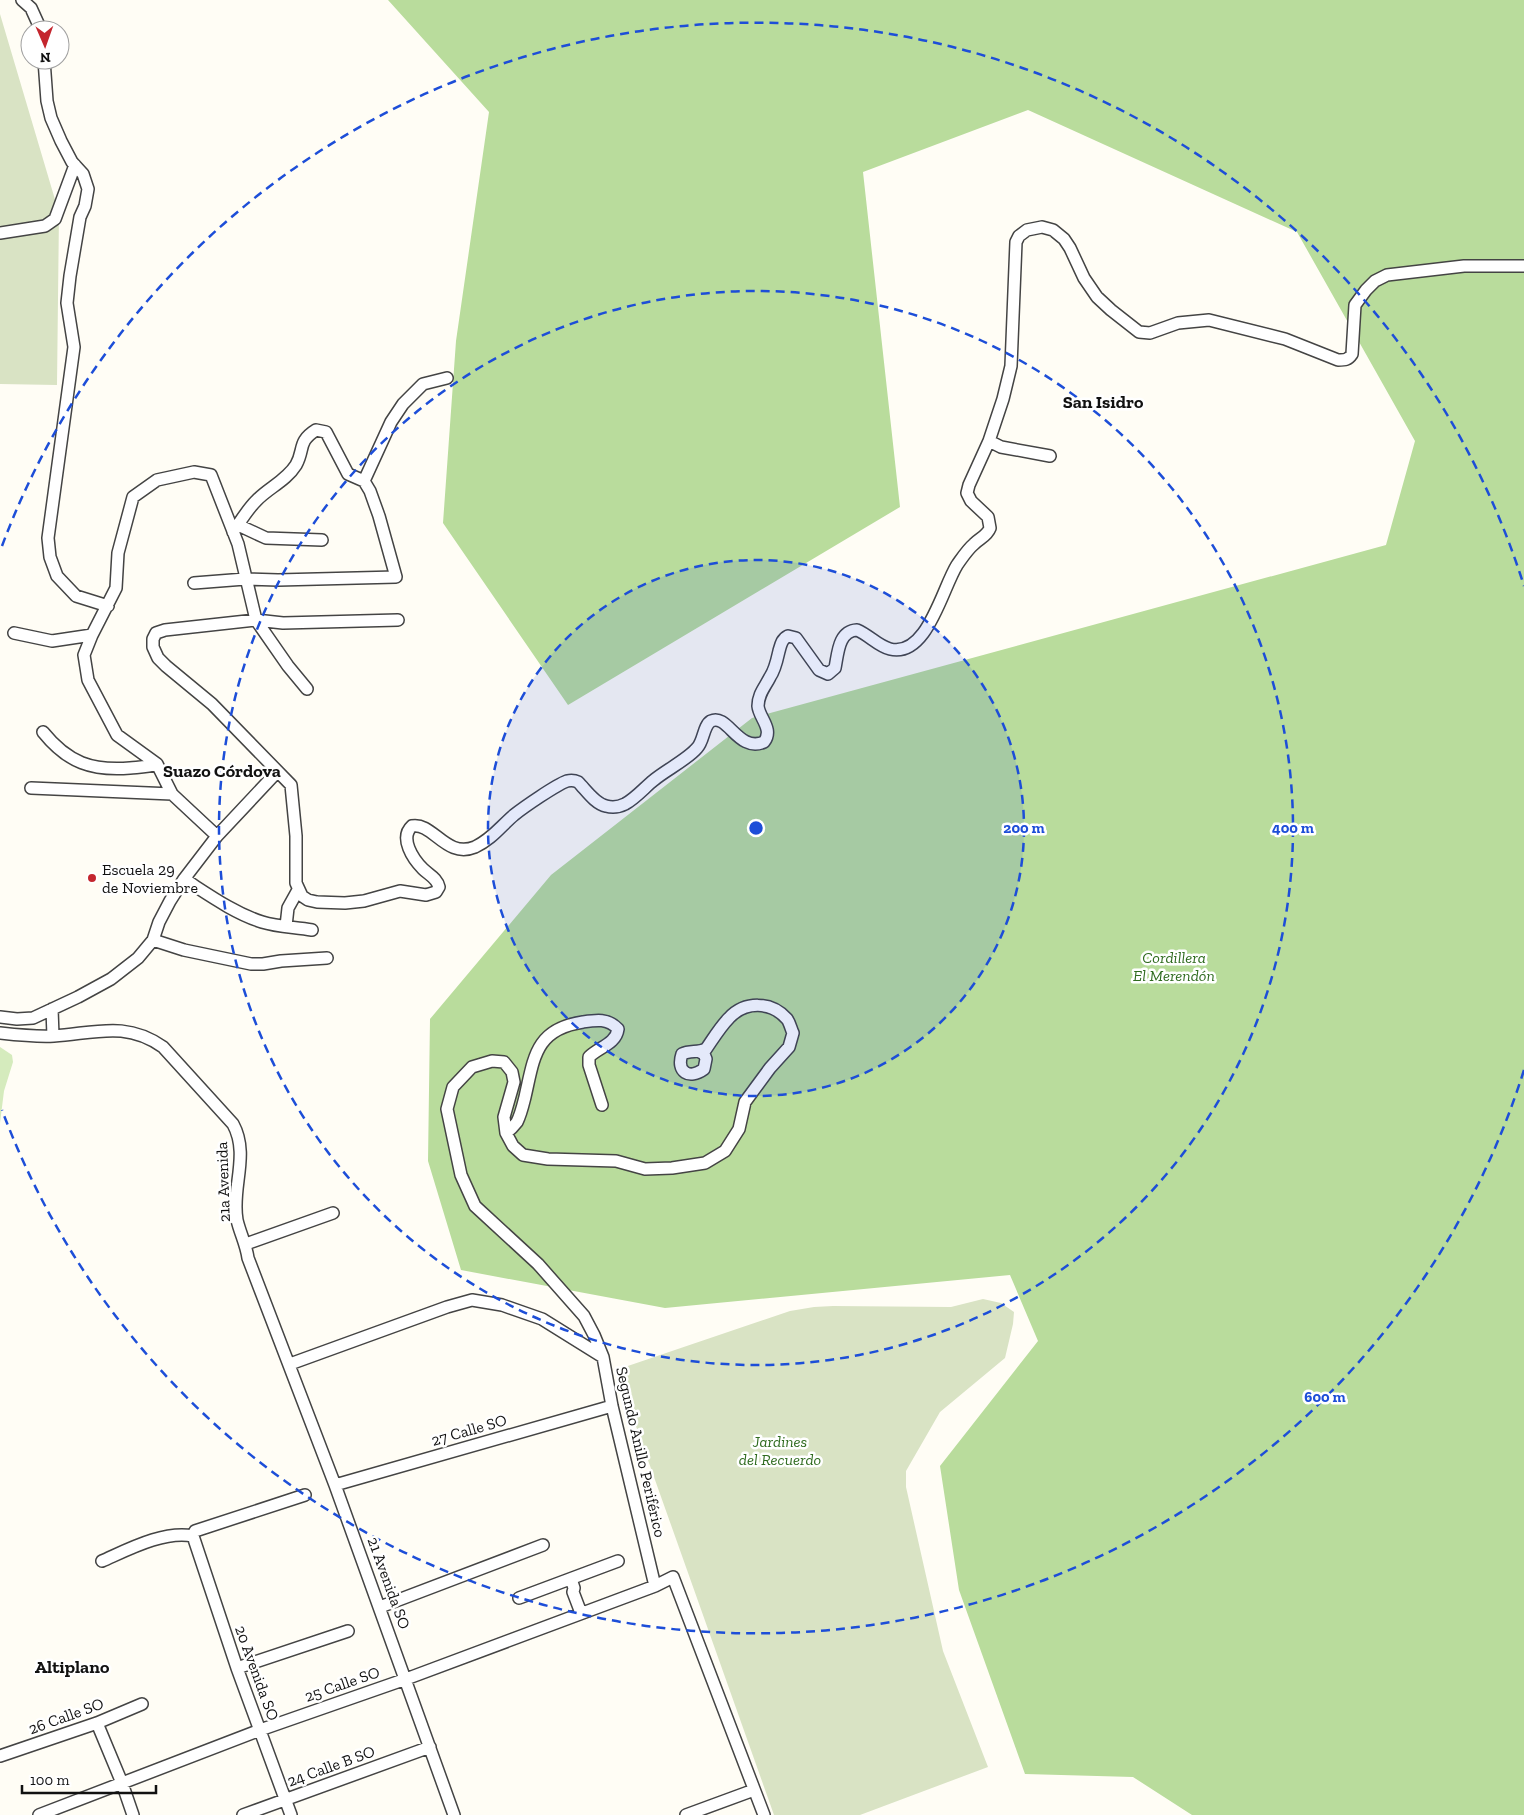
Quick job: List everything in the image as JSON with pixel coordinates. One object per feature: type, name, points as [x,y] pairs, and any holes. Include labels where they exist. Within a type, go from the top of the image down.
[{"type":"street","points":[[22,0],[31,8],[36,20]]},
{"type":"street","points":[[45,70],[47,101],[51,118],[61,141],[75,165],[83,174],[88,189],[85,206],[80,216],[67,303],[74,347],[48,538],[50,557],[57,576],[76,596],[108,606]]},
{"type":"street","points":[[0,233],[45,226],[55,219],[75,165]]},
{"type":"street","points":[[398,620],[283,623],[256,620],[165,630],[156,633],[153,639],[153,647],[158,658],[212,704],[288,780],[293,794],[296,836],[295,863],[298,890],[308,900],[345,903],[364,901],[400,891],[432,894],[438,890],[438,881],[416,861],[409,849],[407,835],[412,826],[421,826],[452,847],[459,849],[475,847],[495,834],[514,814],[568,781],[573,780],[578,782],[600,804],[612,807],[626,803],[697,748],[707,725],[712,721],[716,720],[726,724],[744,742],[754,744],[764,742],[768,736],[768,730],[758,708],[759,698],[777,662],[781,643],[788,636],[796,638],[824,674],[830,673],[835,668],[841,641],[849,632],[854,630],[863,632],[881,646],[889,649],[905,649],[918,640],[937,610],[946,586],[957,565],[972,546],[988,532],[990,524],[988,517],[971,501],[967,493],[989,440],[1003,399],[1011,366],[1016,242],[1019,236],[1027,230],[1042,228],[1054,230],[1064,239],[1084,278],[1097,297],[1110,310],[1139,332],[1150,333],[1178,323],[1209,320],[1285,339],[1338,360],[1349,358],[1352,354],[1354,305],[1375,281],[1387,275],[1464,266],[1524,266]]},
{"type":"street","points":[[364,481],[391,422],[403,404],[423,384],[447,378]]},
{"type":"street","points":[[194,584],[245,579],[396,578],[370,491],[364,481],[348,474],[326,432],[316,430],[307,435],[301,446],[297,463],[291,472],[255,501],[236,529]]},
{"type":"street","points":[[989,440],[1001,447],[1050,456]]},
{"type":"street","points":[[217,836],[172,794],[157,764],[117,735],[88,680],[84,655],[116,588],[118,553],[133,497],[157,480],[194,472],[212,475],[236,529],[245,579],[256,620],[288,666],[307,689]]},
{"type":"street","points":[[236,529],[266,538],[322,540]]},
{"type":"street","points":[[14,633],[52,641],[92,635]]},
{"type":"street","points":[[43,732],[53,745],[69,757],[96,768],[111,770],[150,767],[157,764]]},
{"type":"street","points":[[0,1017],[16,1019],[33,1018],[78,998],[110,979],[138,958],[153,940],[159,922],[170,900],[184,879],[217,836],[278,772]]},
{"type":"street","points":[[31,788],[172,794]]},
{"type":"street","points":[[184,879],[218,901],[247,916],[267,923],[312,930]]},
{"type":"street","points":[[286,926],[288,908],[298,890]]},
{"type":"street","points":[[153,940],[184,950],[251,964],[327,958]]},
{"type":"street","points":[[603,1357],[584,1316],[538,1264],[475,1206],[461,1175],[447,1109],[453,1087],[472,1067],[492,1061],[504,1062],[512,1072],[514,1082],[504,1117],[506,1133],[512,1146],[523,1156],[548,1159],[616,1160],[645,1169],[672,1168],[705,1163],[725,1151],[739,1129],[745,1102],[770,1068],[789,1047],[793,1033],[787,1020],[775,1010],[763,1004],[748,1006],[730,1017],[706,1049],[700,1052]]},
{"type":"street","points":[[0,1033],[53,1036],[52,1009]]},
{"type":"street","points":[[506,1133],[516,1124],[520,1116],[533,1059],[541,1043],[556,1030],[575,1023],[599,1019],[613,1023],[618,1028],[617,1036],[589,1057],[602,1104]]},
{"type":"street","name":"21a Avenida","points":[[53,1036],[111,1030],[130,1032],[150,1038],[163,1047],[220,1109],[238,1133],[241,1160],[237,1190],[237,1220],[246,1244],[248,1258],[285,1357],[290,1364]]},
{"type":"street","points":[[246,1244],[334,1213]]},
{"type":"street","name":"Segundo Anillo Periférico","points":[[290,1364],[447,1306],[472,1300],[502,1305],[542,1319],[603,1357],[612,1406],[655,1586]]},
{"type":"street","name":"21 Avenida SO","points":[[290,1364],[406,1679],[430,1747],[449,1814]]},
{"type":"street","name":"27 Calle SO","points":[[335,1485],[612,1406]]},
{"type":"street","points":[[102,1561],[142,1543],[172,1535],[186,1534],[194,1539],[195,1531],[305,1495]]},
{"type":"street","name":"20 Avenida SO","points":[[194,1539],[237,1668],[291,1815]]},
{"type":"street","points":[[380,1607],[543,1545]]},
{"type":"street","points":[[520,1598],[572,1583],[618,1561]]},
{"type":"street","points":[[655,1586],[674,1578],[764,1815]]},
{"type":"street","points":[[572,1583],[578,1590],[583,1612]]},
{"type":"street","name":"25 Calle SO","points":[[39,1815],[260,1730],[406,1679],[655,1586]]},
{"type":"street","points":[[237,1668],[348,1632]]},
{"type":"street","name":"26 Calle SO","points":[[0,1756],[97,1723],[142,1704]]},
{"type":"street","points":[[97,1723],[133,1815]]},
{"type":"street","name":"24 Calle B SO","points":[[243,1815],[430,1747]]},
{"type":"street","points":[[686,1815],[754,1790]]},
{"type":"green space","name":"Cordillera El Merendón","points":[[388,0],[1524,0],[1524,1815],[1192,1815],[1133,1777],[1025,1774],[959,1590],[940,1466],[1038,1341],[1010,1275],[665,1308],[461,1270],[428,1161],[430,1019],[551,875],[752,718],[1386,545],[1415,441],[1297,232],[1028,110],[863,172],[900,507],[568,705],[443,523],[456,341],[489,112]]},
{"type":"green space","points":[[0,14],[59,213],[57,385],[0,384]]},
{"type":"green space","points":[[0,1047],[12,1055],[13,1062],[4,1091],[0,1123]]},
{"type":"green space","name":"Jardines del Recuerdo","points":[[983,1299],[1001,1303],[1014,1312],[1005,1358],[940,1412],[906,1471],[906,1487],[943,1651],[988,1767],[860,1815],[774,1815],[616,1370],[790,1311],[833,1306],[951,1307]]},
{"type":"place","name":"Escuela 29 de Noviembre","points":[[92,878]]},
{"type":"district","name":"San Isidro","points":[[1103,402]]},
{"type":"district","name":"Suazo Córdova","points":[[222,771]]},
{"type":"district","name":"Altiplano","points":[[72,1667]]}]
